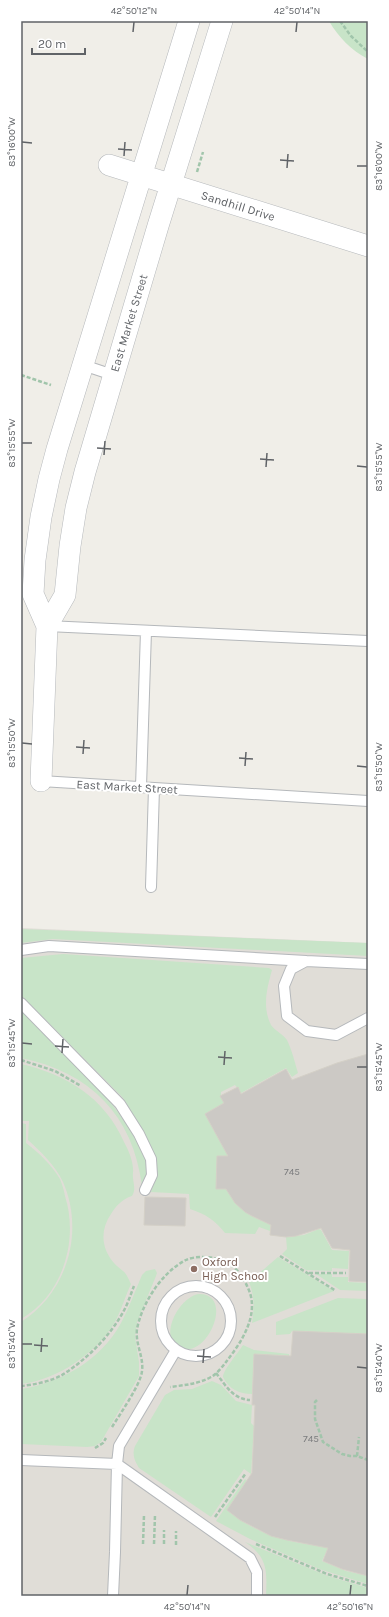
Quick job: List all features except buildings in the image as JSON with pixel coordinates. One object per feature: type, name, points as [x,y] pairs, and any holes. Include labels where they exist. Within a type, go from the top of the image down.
[{"type":"street","name":"East Market Street","points":[[41,782],[47,626],[33,594],[35,560],[49,479],[189,21]]},
{"type":"street","name":"East Market Street","points":[[47,626],[65,596],[70,546],[76,508],[85,472],[113,375],[222,21]]},
{"type":"street","name":"Sandhill Drive","points":[[109,165],[368,246]]},
{"type":"lane","points":[[83,365],[113,375]]},
{"type":"lane","points":[[47,626],[368,641]]},
{"type":"lane","points":[[141,787],[146,630]]},
{"type":"lane","name":"East Market Street","points":[[41,782],[368,801]]},
{"type":"lane","points":[[151,886],[154,788]]},
{"type":"lane","points":[[21,950],[49,946],[368,964]]},
{"type":"lane","points":[[306,961],[291,969],[284,986],[287,1016],[307,1031],[336,1035],[368,1018]]},
{"type":"lane","points":[[21,1003],[120,1104],[139,1134],[150,1159],[152,1175],[145,1190]]},
{"type":"lane","points":[[189,1286],[201,1286],[212,1290],[221,1297],[227,1306],[230,1328],[226,1339],[209,1353],[198,1356],[186,1354],[176,1350],[168,1342],[162,1331],[161,1320],[163,1308],[169,1298],[178,1290],[189,1286]]},
{"type":"lane","points":[[113,1596],[116,1552],[117,1464],[119,1446],[176,1350]]},
{"type":"lane","points":[[21,1460],[117,1464],[250,1558],[257,1572],[257,1596]]},
{"type":"path","points":[[340,21],[351,36],[368,52]]},
{"type":"path","points":[[21,375],[51,385]]},
{"type":"path","points":[[21,1060],[55,1071],[87,1090]]},
{"type":"path","points":[[280,1256],[336,1291]]},
{"type":"path","points":[[111,1430],[137,1384],[142,1372],[137,1330],[147,1302],[158,1282],[187,1259],[208,1257],[218,1259],[229,1264],[246,1282],[251,1296],[251,1312],[246,1332],[240,1344],[213,1376],[193,1384],[168,1388]]},
{"type":"path","points":[[308,1273],[346,1273]]},
{"type":"path","points":[[21,1386],[31,1385],[61,1376],[93,1351],[112,1330],[123,1313],[134,1286]]},
{"type":"path","points":[[216,1372],[235,1396],[250,1400]]},
{"type":"path","points":[[316,1400],[315,1419],[323,1442],[342,1454],[357,1456],[368,1460]]},
{"type":"path","points":[[91,1450],[103,1443],[107,1436]]},
{"type":"path","points":[[357,1456],[359,1436]]},
{"type":"path","points":[[212,1521],[246,1473]]},
{"type":"path","points":[[143,1544],[144,1515]]},
{"type":"path","points":[[154,1544],[155,1515]]},
{"type":"path","points":[[164,1530],[164,1544]]},
{"type":"path","points":[[176,1531],[176,1545]]},
{"type":"path","points":[[252,1542],[327,1574],[368,1586]]},
{"type":"shaded area","name":"Oxford High School","points":[[21,928],[368,943],[368,1596],[21,1596]]},
{"type":"green space","points":[[329,21],[368,21],[368,59],[356,52],[346,43]]},
{"type":"green space","points":[[21,929],[368,943],[368,956],[53,939],[21,943]]},
{"type":"green space","points":[[63,954],[269,968],[272,970],[266,998],[268,1018],[271,1025],[287,1040],[298,1073],[292,1077],[286,1068],[241,1093],[235,1085],[221,1092],[224,1103],[205,1114],[228,1156],[217,1156],[216,1189],[226,1189],[240,1207],[250,1215],[257,1219],[271,1223],[270,1231],[259,1227],[255,1234],[225,1233],[209,1218],[190,1209],[189,1194],[151,1192],[157,1175],[157,1166],[153,1151],[123,1098],[21,995],[21,958]]},
{"type":"green space","points":[[21,1009],[102,1092],[130,1129],[148,1165],[147,1175],[142,1186],[137,1161],[129,1138],[118,1118],[104,1101],[87,1086],[68,1074],[46,1065],[21,1058]]},
{"type":"green space","points":[[21,1064],[38,1068],[68,1081],[82,1090],[106,1113],[116,1126],[132,1161],[134,1188],[132,1196],[122,1201],[107,1220],[104,1233],[104,1245],[106,1251],[115,1264],[126,1274],[131,1284],[116,1320],[99,1343],[76,1362],[49,1377],[21,1384],[21,1322],[37,1310],[50,1295],[60,1278],[68,1260],[72,1241],[72,1221],[69,1201],[60,1176],[52,1164],[28,1140],[29,1121],[21,1121]]},
{"type":"green space","points":[[21,1123],[26,1124],[26,1143],[53,1168],[60,1179],[64,1189],[69,1213],[70,1230],[64,1265],[57,1281],[48,1296],[36,1309],[21,1319]]},
{"type":"green space","points":[[319,1229],[332,1250],[349,1251],[348,1269],[332,1268],[332,1271],[306,1270],[282,1254],[287,1249],[286,1237],[304,1235]]},
{"type":"green space","points":[[278,1257],[334,1291],[252,1323],[254,1302],[249,1282]]},
{"type":"green space","points":[[155,1269],[157,1273],[156,1276],[137,1322],[135,1337],[139,1362],[139,1376],[101,1442],[95,1446],[87,1447],[21,1444],[21,1389],[36,1386],[65,1375],[91,1359],[113,1336],[121,1323],[142,1275],[146,1271]]},
{"type":"green space","points":[[316,1274],[332,1274],[332,1277],[348,1277],[348,1282],[368,1283],[368,1291],[340,1290]]},
{"type":"green space","points":[[199,1294],[209,1297],[215,1303],[216,1313],[214,1324],[209,1334],[201,1343],[193,1348],[183,1349],[175,1345],[171,1338],[170,1330],[177,1311],[183,1303],[191,1297]]},
{"type":"green space","points":[[338,1298],[368,1299],[368,1334],[292,1331],[290,1334],[276,1335],[276,1322]]},
{"type":"green space","points":[[243,1345],[254,1350],[289,1354],[289,1356],[254,1354],[252,1394],[239,1392],[231,1388],[223,1377],[228,1366]]},
{"type":"green space","points":[[212,1381],[221,1385],[236,1401],[252,1405],[251,1423],[254,1426],[251,1474],[244,1469],[211,1517],[139,1468],[135,1460],[134,1449],[165,1395],[174,1390],[192,1389]]},
{"type":"green space","points":[[245,1479],[247,1481],[227,1510],[250,1526],[275,1537],[301,1543],[329,1546],[322,1561],[346,1571],[368,1576],[368,1584],[322,1570],[250,1539],[216,1521]]},
{"type":"green space","points":[[245,1542],[328,1576],[368,1588],[368,1596],[266,1596],[266,1572],[262,1559],[253,1548]]},
{"type":"place","name":"Oxford High School","points":[[194,1269]]}]
